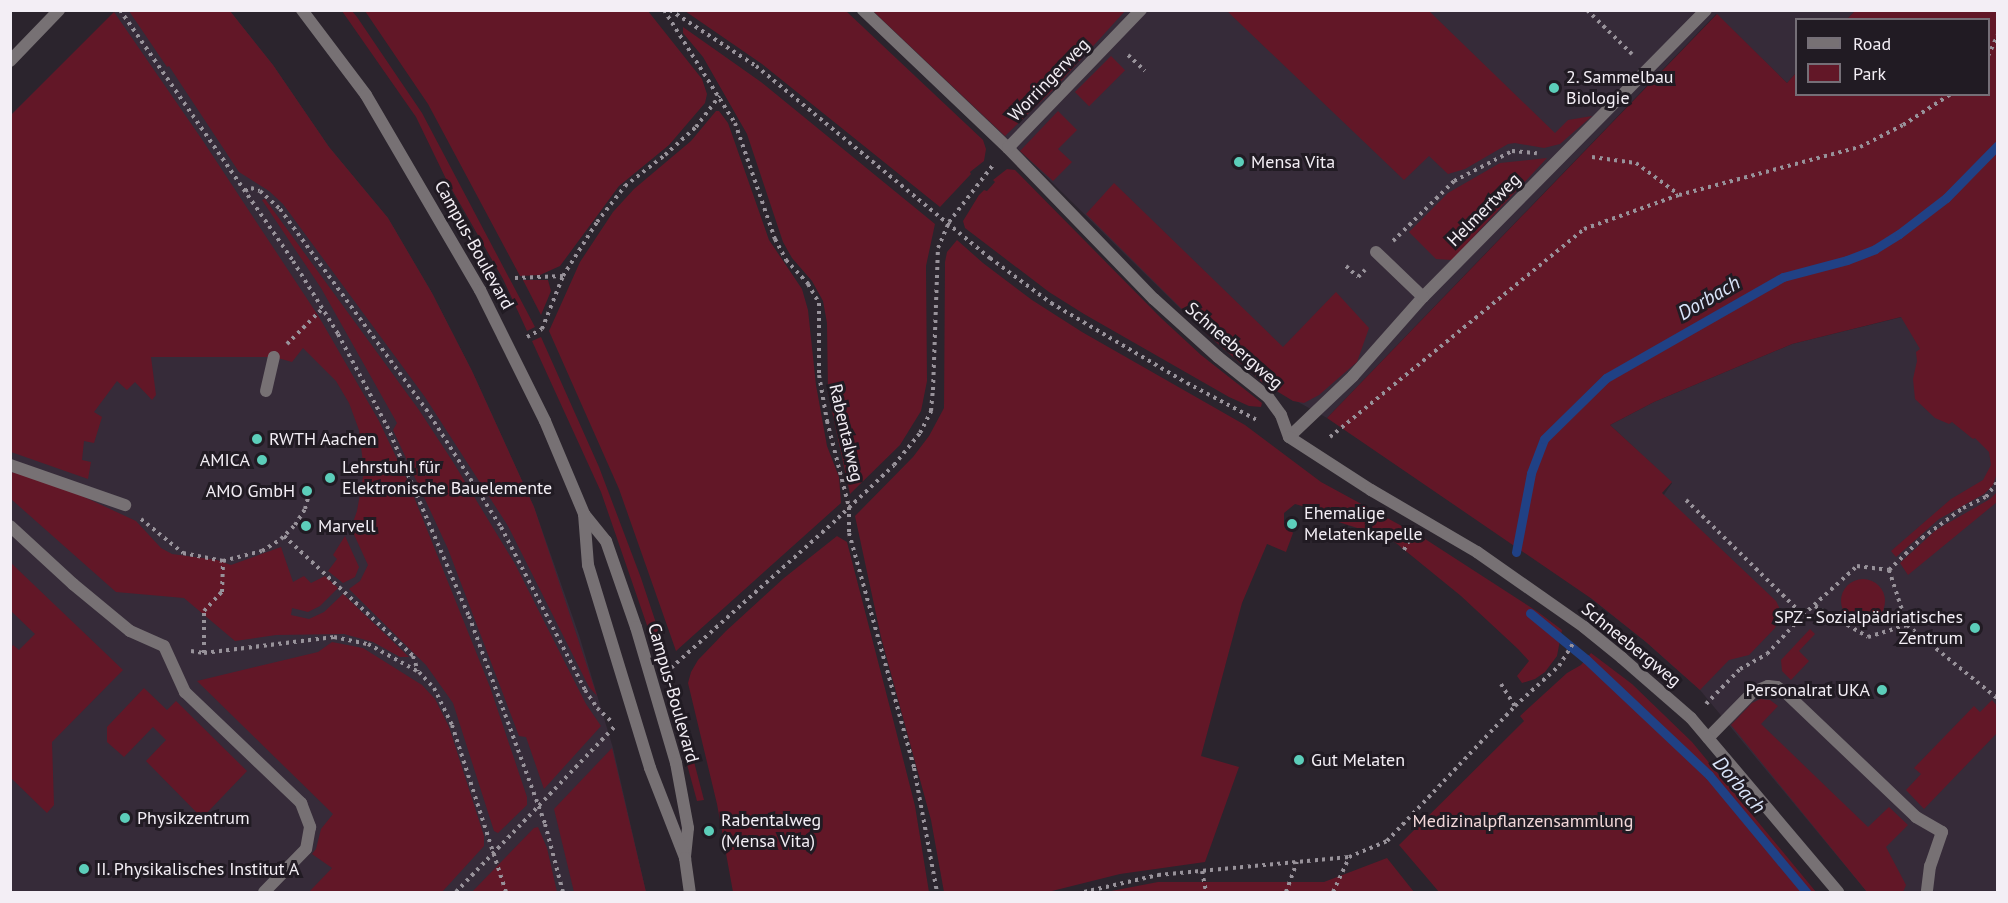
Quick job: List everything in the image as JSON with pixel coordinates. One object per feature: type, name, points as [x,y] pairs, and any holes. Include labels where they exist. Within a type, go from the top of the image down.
[{"type":"street","points":[[10,61],[59,10]]},
{"type":"street","name":"Campus-Boulevard","points":[[302,10],[366,95],[480,290],[545,421],[584,514],[606,541],[655,686],[676,763],[688,828],[685,858]]},
{"type":"street","name":"Schneebergweg","points":[[863,10],[1008,148],[1155,299],[1218,357],[1268,397],[1281,415],[1289,437],[1487,559],[1584,627],[1691,718],[1838,892]]},
{"type":"street","name":"Worringerweg","points":[[1008,148],[1142,10]]},
{"type":"street","name":"Helmertweg","points":[[1289,437],[1353,376],[1423,297],[1706,10]]},
{"type":"street","points":[[1376,252],[1423,297]]},
{"type":"street","points":[[266,391],[274,357]]},
{"type":"street","points":[[10,465],[124,505]]},
{"type":"street","name":"Campus-Boulevard","points":[[584,514],[588,565],[650,768],[685,858],[690,892]]},
{"type":"street","points":[[10,526],[73,584],[130,631],[164,646],[186,692],[301,803],[310,827],[306,849],[264,892]]},
{"type":"street","points":[[1708,738],[1753,692],[1768,686],[1777,687],[1916,817],[1942,832],[1930,866],[1927,892]]},
{"type":"path","points":[[120,10],[245,191],[322,309],[387,426],[430,521],[469,616],[539,806],[563,892]]},
{"type":"path","name":"Rabentalweg","points":[[664,10],[735,123],[775,239],[786,260],[808,284],[819,303],[819,375],[827,421],[849,507],[849,533],[914,768],[937,892]]},
{"type":"path","points":[[670,10],[756,66],[860,154],[949,222],[990,258],[1051,303],[1187,383],[1289,437]]},
{"type":"path","points":[[1587,10],[1648,70]]},
{"type":"path","points":[[1990,54],[1998,35]]},
{"type":"path","points":[[542,329],[563,276],[597,222],[625,186],[696,128],[719,96]]},
{"type":"path","points":[[1312,452],[1584,229],[1679,195],[1860,147],[1948,96]]},
{"type":"path","points":[[673,666],[894,465],[920,433],[931,411],[936,349],[937,258],[949,222],[964,199],[1008,148]]},
{"type":"path","points":[[1426,206],[1454,182],[1512,151],[1568,152],[1636,163],[1659,177],[1679,195]]},
{"type":"path","points":[[245,191],[250,188],[260,191],[280,209],[426,409],[501,527],[585,690],[597,708],[616,726],[456,892]]},
{"type":"path","points":[[515,278],[563,276]]},
{"type":"path","points":[[274,357],[322,309]]},
{"type":"path","points":[[1889,570],[1922,538],[1963,508],[1986,497],[1998,481]]},
{"type":"path","points":[[124,505],[183,553],[223,561],[262,551],[284,536],[304,509],[308,498]]},
{"type":"path","points":[[1686,500],[1803,615]]},
{"type":"path","points":[[284,536],[413,656],[419,672]]},
{"type":"path","points":[[223,561],[222,592],[204,610],[204,653],[334,637],[368,644],[419,672],[434,688],[452,725],[492,855],[506,892]]},
{"type":"path","points":[[1691,718],[1740,669],[1767,654],[1803,615],[1857,566],[1889,570]]},
{"type":"path","points":[[1889,570],[1907,625],[1998,699]]},
{"type":"path","points":[[1815,606],[1868,637],[1907,625]]},
{"type":"path","points":[[1084,892],[1131,879],[1349,857],[1387,841],[1515,706],[1559,666],[1576,640]]},
{"type":"path","points":[[1501,684],[1515,706]]},
{"type":"path","points":[[1334,892],[1349,857]]},
{"type":"path","points":[[1286,892],[1297,862]]},
{"type":"path","points":[[1202,871],[1206,892]]},
{"type":"shaded area","name":"RWTH Aachen","points":[[116,11],[230,11],[273,65],[329,147],[388,218],[432,293],[472,371],[534,507],[579,635],[613,748],[646,892],[11,892],[11,115]]},
{"type":"shaded area","points":[[873,11],[1855,11],[1848,18],[1795,18],[1795,74],[1787,83],[1716,14],[1327,418],[1262,382],[1188,316]]},
{"type":"shaded area","points":[[1902,317],[1997,397],[1997,892],[1867,892],[1700,690],[1646,642],[1592,599],[1672,483],[1610,425],[1654,402],[1792,344]]},
{"type":"green space","points":[[129,11],[230,11],[273,65],[329,147],[388,218],[432,293],[472,371],[534,507],[597,696],[589,687],[508,526],[425,397],[283,204],[269,191],[239,172],[169,66],[167,67]]},
{"type":"green space","points":[[342,11],[352,11],[357,17],[422,113],[535,327],[527,331],[503,279],[447,181],[416,117]]},
{"type":"green space","points":[[365,11],[648,11],[702,79],[707,94],[705,103],[669,145],[619,186],[560,266],[540,275],[520,276],[428,104]]},
{"type":"green space","points":[[685,11],[846,11],[983,140],[986,149],[984,161],[970,172],[971,174],[940,207],[762,64]]},
{"type":"green space","points":[[873,11],[1125,11],[1055,88],[1005,136]]},
{"type":"green space","points":[[1227,11],[1429,11],[1555,133],[1568,120],[1592,116],[1560,144],[1544,148],[1508,144],[1465,169],[1448,174],[1429,156],[1404,180]]},
{"type":"green space","points":[[1855,11],[1997,11],[1997,473],[1993,485],[1984,494],[1939,519],[1896,557],[1891,551],[1951,499],[1983,480],[1991,465],[1989,452],[1975,438],[1973,439],[1952,422],[1949,424],[1935,418],[1915,399],[1913,379],[1917,361],[1916,352],[1920,349],[1901,317],[1792,344],[1654,402],[1610,425],[1672,482],[1662,493],[1776,601],[1779,607],[1779,617],[1775,628],[1749,655],[1729,660],[1700,690],[1646,642],[1592,599],[1327,418],[1717,14],[1787,83],[1795,74],[1795,96],[1990,96],[1990,18],[1848,18]]},
{"type":"green space","points":[[114,12],[203,141],[319,317],[379,421],[408,482],[490,687],[527,797],[527,805],[498,833],[494,831],[453,703],[426,665],[349,589],[360,581],[368,565],[351,528],[357,511],[364,471],[359,430],[349,403],[336,381],[303,348],[292,362],[274,357],[151,357],[156,395],[152,400],[135,382],[127,390],[117,381],[94,412],[102,417],[94,443],[84,441],[82,460],[91,462],[88,479],[11,452],[11,115]]},
{"type":"green space","points":[[683,27],[761,82],[935,224],[926,266],[927,381],[921,411],[900,445],[850,494],[828,393],[827,323],[823,301],[812,281],[792,258],[783,242],[747,134],[703,57],[683,33]]},
{"type":"green space","points":[[1111,56],[1125,70],[1089,106],[1075,92]]},
{"type":"green space","points":[[716,111],[719,111],[728,123],[769,240],[802,289],[808,310],[816,385],[827,446],[839,477],[841,503],[676,651],[619,489],[549,331],[580,262],[613,212],[634,189],[691,141]]},
{"type":"green space","points":[[1058,111],[1077,130],[1058,149],[1072,162],[1053,181],[1020,151]]},
{"type":"green space","points":[[1547,158],[1452,260],[1436,259],[1409,232],[1448,193],[1500,163]]},
{"type":"green space","points":[[1007,169],[1015,170],[1161,318],[1201,355],[1262,403],[1261,407],[1249,406],[1229,397],[1084,314],[1049,292],[965,228],[963,221],[979,195],[984,190],[987,191],[995,182],[993,180]]},
{"type":"green space","points":[[1114,183],[1283,347],[1336,292],[1369,328],[1357,362],[1319,395],[1304,403],[1293,401],[1262,382],[1209,336],[1086,214]]},
{"type":"green space","points":[[265,199],[419,410],[453,462],[515,564],[586,704],[601,726],[544,789],[526,737],[519,736],[448,549],[393,430],[397,423],[321,288],[262,200]]},
{"type":"green space","points":[[957,240],[1032,300],[1082,332],[1245,425],[1321,482],[1422,537],[1538,612],[1562,630],[1557,656],[1545,672],[1535,679],[1522,683],[1517,676],[1529,661],[1461,596],[1391,539],[1317,515],[1309,508],[1295,504],[1284,513],[1284,521],[1293,533],[1286,552],[1267,544],[1242,603],[1201,756],[1239,767],[1205,862],[1120,874],[1048,892],[944,892],[931,820],[881,637],[855,516],[913,457],[929,436],[944,408],[945,262],[947,252]]},
{"type":"green space","points":[[523,280],[548,280],[551,291],[541,315]]},
{"type":"green space","points":[[541,337],[599,467],[641,578],[667,656],[660,663],[601,492],[532,341]]},
{"type":"green space","points":[[10,472],[41,477],[136,521],[161,548],[172,554],[217,560],[231,565],[281,547],[293,582],[304,576],[311,583],[325,576],[338,588],[320,606],[308,612],[292,608],[291,615],[309,619],[324,612],[343,594],[409,657],[400,657],[373,642],[344,634],[276,635],[235,641],[184,598],[116,592],[11,499]]},
{"type":"green space","points":[[1997,492],[1997,502],[1908,575],[1900,563],[1936,530],[1990,499]]},
{"type":"green space","points":[[345,536],[359,567],[355,577],[343,583],[328,571],[337,559],[333,555]]},
{"type":"green space","points":[[837,536],[847,542],[895,727],[915,806],[929,892],[733,892],[717,804],[688,683],[691,672],[698,660],[726,631],[784,578]]},
{"type":"green space","points":[[10,562],[123,670],[52,742],[54,805],[47,813],[11,778],[11,648],[13,645],[19,650],[35,634],[11,611]]},
{"type":"green space","points":[[1863,579],[1878,586],[1885,601],[1878,616],[1863,623],[1848,616],[1841,601],[1848,586]]},
{"type":"green space","points":[[1810,629],[1815,634],[1799,651],[1809,661],[1791,680],[1782,671],[1781,660]]},
{"type":"green space","points":[[332,642],[363,648],[422,685],[435,699],[449,727],[484,836],[484,846],[442,892],[309,892],[332,868],[312,854],[316,849],[321,829],[333,814],[197,681],[318,652]]},
{"type":"green space","name":"Medizinalpflanzensammlung","points":[[1591,653],[1632,684],[1692,742],[1816,892],[1439,892],[1399,845],[1524,721],[1520,716],[1567,673],[1581,665]]},
{"type":"green space","points":[[674,685],[704,800],[697,801],[667,691]]},
{"type":"green space","points":[[144,688],[167,710],[176,701],[247,771],[202,818],[146,761],[166,740],[153,727],[124,757],[107,742],[107,727]]},
{"type":"green space","points":[[1760,699],[1770,700],[1778,706],[1761,724],[1868,827],[1889,807],[1908,825],[1886,847],[1906,885],[1903,892],[1867,892],[1731,725],[1752,703]]},
{"type":"green space","points":[[1992,700],[1997,706],[1997,733],[1924,809],[1906,790],[1921,774],[1914,768],[1974,706],[1980,712]]},
{"type":"green space","points":[[612,748],[646,892],[574,892],[554,809]]},
{"type":"green space","points":[[538,827],[547,848],[557,892],[472,892],[534,828]]},
{"type":"green space","points":[[1387,858],[1414,892],[1106,892],[1158,882],[1324,882]]},
{"type":"waterway","name":"Dorbach","points":[[1516,552],[1531,473],[1544,439],[1606,378],[1783,277],[1847,260],[1875,249],[1899,234],[1946,198],[1997,146]]},
{"type":"waterway","name":"Dorbach","points":[[1530,613],[1586,659],[1709,775],[1806,892]]},
{"type":"place","name":"2. Sammelbau Biologie","points":[[1554,88]]},
{"type":"place","name":"Mensa Vita","points":[[1239,162]]},
{"type":"place","name":"RWTH Aachen","points":[[257,439]]},
{"type":"place","name":"AMICA","points":[[262,460]]},
{"type":"place","name":"Lehrstuhl für Elektronische Bauelemente","points":[[330,478]]},
{"type":"place","name":"AMO GmbH","points":[[307,491]]},
{"type":"place","name":"Ehemalige Melatenkapelle","points":[[1292,524]]},
{"type":"place","name":"Marvell","points":[[306,526]]},
{"type":"place","name":"SPZ - Sozialpädriatisches Zentrum","points":[[1975,628]]},
{"type":"place","name":"Personalrat UKA","points":[[1882,690]]},
{"type":"place","name":"Gut Melaten","points":[[1299,760]]},
{"type":"place","name":"Physikzentrum","points":[[125,818]]},
{"type":"place","name":"Rabentalweg (Mensa Vita)","points":[[709,831]]},
{"type":"place","name":"II. Physikalisches Institut A","points":[[84,869]]}]
